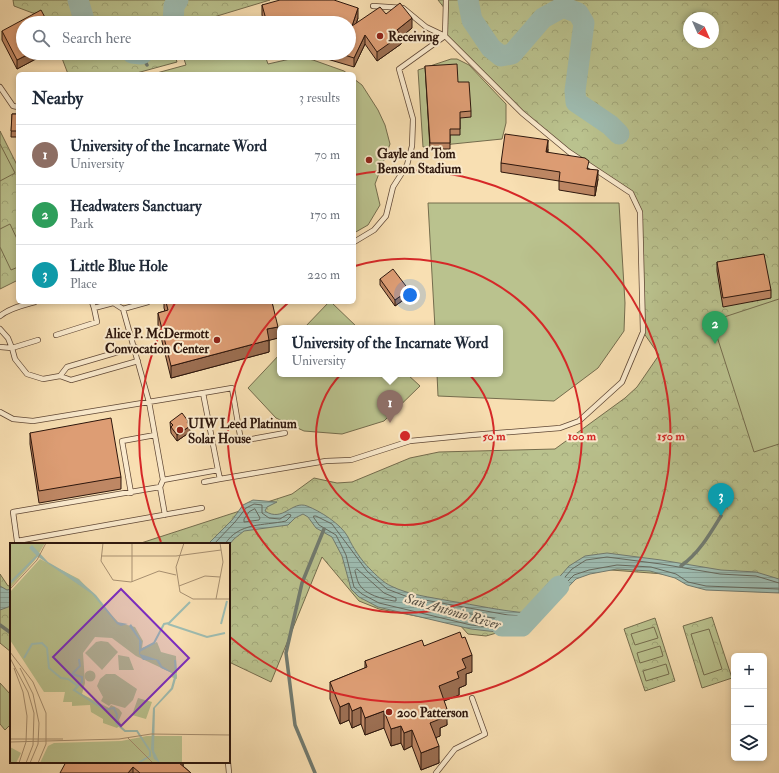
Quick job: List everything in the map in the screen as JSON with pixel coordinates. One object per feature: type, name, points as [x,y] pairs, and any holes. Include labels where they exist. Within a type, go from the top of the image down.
[{"type":"lane","points":[[445,36],[446,0]]},
{"type":"lane","points":[[204,482],[326,461],[351,460],[410,441],[560,428],[579,421],[622,382],[643,332],[640,212],[631,193],[569,152],[528,118],[445,36],[426,26],[403,8],[372,6]]},
{"type":"lane","points":[[356,241],[374,230],[386,216],[393,187],[407,165],[412,146],[413,119],[399,69],[445,36]]},
{"type":"lane","points":[[0,87],[13,106],[16,107]]},
{"type":"lane","points":[[0,316],[19,306],[27,304]]},
{"type":"lane","points":[[56,334],[97,322],[93,304]]},
{"type":"lane","points":[[94,308],[107,304]]},
{"type":"lane","points":[[116,304],[124,309],[149,402],[163,480],[160,488],[165,515]]},
{"type":"lane","points":[[124,309],[141,304]]},
{"type":"lane","points":[[0,329],[8,338],[15,360],[27,374],[42,379],[60,376],[71,380],[138,361]]},
{"type":"lane","points":[[0,347],[12,348],[38,340]]},
{"type":"lane","points":[[60,376],[67,367],[135,347]]},
{"type":"lane","points":[[0,412],[13,419],[33,421],[232,388],[241,441],[285,433]]},
{"type":"lane","points":[[203,393],[220,480]]},
{"type":"lane","points":[[131,492],[122,441],[155,435]]},
{"type":"lane","points":[[163,480],[218,470]]},
{"type":"lane","points":[[160,488],[13,512],[17,541],[202,508]]},
{"type":"lane","points":[[436,773],[455,749],[485,734],[472,698]]},
{"type":"lane","points":[[228,763],[229,773]]},
{"type":"green space","points":[[13,0],[270,0],[217,16],[41,16],[14,6]]},
{"type":"green space","points":[[438,0],[779,0],[779,590],[677,575],[598,569],[566,573],[548,583],[519,620],[507,630],[486,636],[468,634],[459,624],[379,609],[359,601],[322,557],[271,682],[230,662],[230,543],[141,543],[292,494],[314,478],[337,483],[352,482],[410,458],[439,452],[555,449],[625,398],[637,387],[659,355],[643,332],[640,213],[631,193],[569,152],[522,113],[445,36],[445,9]]},
{"type":"green space","points":[[451,59],[457,59],[469,65],[506,104],[506,123],[502,139],[423,147],[418,70]]},
{"type":"green space","points":[[63,60],[176,60],[177,62],[140,72],[67,72]]},
{"type":"green space","points":[[184,60],[267,60],[268,64],[286,60],[313,60],[345,72],[160,72],[186,65]]},
{"type":"green space","name":"Gayle and Tom Benson Stadium","points":[[356,80],[362,85],[378,110],[385,125],[390,144],[375,184],[380,205],[368,225],[356,232]]},
{"type":"green space","points":[[0,131],[16,163],[16,281],[0,289]]},
{"type":"green space","points":[[0,144],[15,173],[0,181]]},
{"type":"green space","points":[[428,203],[619,203],[625,303],[624,331],[598,368],[554,401],[438,396],[437,377],[503,377],[503,325],[435,325]]},
{"type":"green space","points":[[10,224],[16,237],[16,268],[11,270],[0,247],[0,229]]},
{"type":"green space","points":[[779,299],[779,444],[754,452],[712,321]]},
{"type":"green space","points":[[327,304],[333,304],[355,325],[307,325]]},
{"type":"green space","points":[[277,357],[277,377],[410,377],[420,386],[384,421],[342,434],[304,431],[276,418],[248,388]]},
{"type":"green space","points":[[0,574],[8,586],[10,585],[10,651],[0,643]]},
{"type":"green space","points":[[712,617],[731,678],[702,688],[683,626]]},
{"type":"green space","points":[[655,618],[675,681],[645,691],[624,629]]},
{"type":"green space","points":[[654,627],[658,638],[635,645],[631,634]]},
{"type":"green space","points":[[709,629],[722,669],[704,675],[691,634]]},
{"type":"green space","points":[[660,646],[663,656],[640,663],[637,653]]},
{"type":"green space","points":[[666,664],[669,674],[646,681],[643,671]]},
{"type":"green space","points":[[0,683],[10,694],[10,725],[5,730],[0,724]]},
{"type":"water","points":[[253,500],[277,502],[267,507],[265,511],[271,514],[282,513],[302,505],[312,508],[330,518],[345,532],[363,562],[388,585],[405,592],[420,595],[528,613],[527,631],[523,635],[471,629],[378,607],[359,597],[351,589],[342,556],[332,537],[316,528],[308,517],[303,514],[295,518],[288,525],[244,531],[230,544],[209,543],[232,520],[243,505]]},
{"type":"water","points":[[607,553],[721,570],[756,572],[779,579],[779,593],[706,590],[687,585],[675,578],[650,571],[617,569],[590,574],[576,579],[538,618],[540,599],[569,566],[585,556]]},
{"type":"water","points":[[0,586],[7,590],[10,589],[10,606],[0,610]]},
{"type":"building","points":[[280,0],[334,0],[358,8],[355,16],[265,16],[262,5]]},
{"type":"building","points":[[400,3],[412,18],[397,30],[401,35],[377,52],[365,35],[356,54],[356,23],[380,7],[386,14]]},
{"type":"building","points":[[41,10],[44,16],[30,16]]},
{"type":"building","points":[[16,23],[16,58],[2,31]]},
{"type":"building","points":[[457,64],[458,82],[469,82],[471,111],[460,112],[460,129],[450,129],[450,143],[430,143],[425,66]]},
{"type":"building","points":[[12,114],[16,114],[16,131],[11,131]]},
{"type":"building","points":[[505,134],[548,140],[546,152],[585,158],[589,161],[587,169],[598,170],[595,187],[559,181],[560,172],[501,163]]},
{"type":"building","points":[[764,254],[771,290],[723,298],[717,262]]},
{"type":"building","points":[[393,269],[409,290],[395,300],[380,279]]},
{"type":"building","name":"Alice P. McDermott Convocation Center","points":[[166,304],[272,304],[278,325],[277,327],[267,329],[269,340],[171,366],[158,313],[168,310]]},
{"type":"building","points":[[182,413],[190,426],[177,435],[171,427],[173,425],[170,422]]},
{"type":"building","points":[[111,418],[121,477],[39,491],[30,433]]},
{"type":"building","name":"200 Patterson","points":[[460,632],[462,638],[465,637],[472,655],[462,659],[466,668],[457,672],[459,678],[439,686],[447,709],[438,712],[440,719],[430,723],[439,746],[421,753],[412,730],[404,733],[401,726],[391,729],[384,711],[365,718],[361,707],[352,711],[349,703],[340,707],[330,682],[367,667],[365,661],[422,640],[424,646]]},
{"type":"building","points":[[65,763],[179,763],[191,773],[140,773],[133,767],[128,773],[60,773]]},
{"type":"waterway","points":[[78,0],[83,16]]},
{"type":"waterway","points":[[173,16],[174,6],[178,0]]},
{"type":"waterway","points":[[468,0],[472,20],[491,48],[501,56],[512,54],[543,18],[563,7],[578,13],[584,23],[575,91],[576,102],[610,125],[619,134]]},
{"type":"waterway","points":[[144,60],[147,65]]},
{"type":"waterway","points":[[681,566],[699,549],[721,516]]},
{"type":"waterway","points":[[315,773],[295,725],[286,653],[302,583],[324,529]]},
{"type":"waterway","name":"San Antonio River","points":[[502,626],[522,626],[559,586]]},
{"type":"waterway","points":[[0,625],[10,632]]},
{"type":"place","name":"Receiving","points":[[380,36]]},
{"type":"place","name":"Gayle and Tom Benson Stadium","points":[[369,160]]},
{"type":"place","name":"Alice P. McDermott Convocation Center","points":[[217,340]]},
{"type":"place","name":"Headwaters Sanctuary","points":[[715,344]]},
{"type":"place","name":"University of the Incarnate Word","points":[[390,423]]},
{"type":"place","name":"UIW Leed Platinum Solar House","points":[[180,430]]},
{"type":"place","name":"Little Blue Hole","points":[[721,516]]},
{"type":"place","name":"200 Patterson","points":[[389,712]]}]
